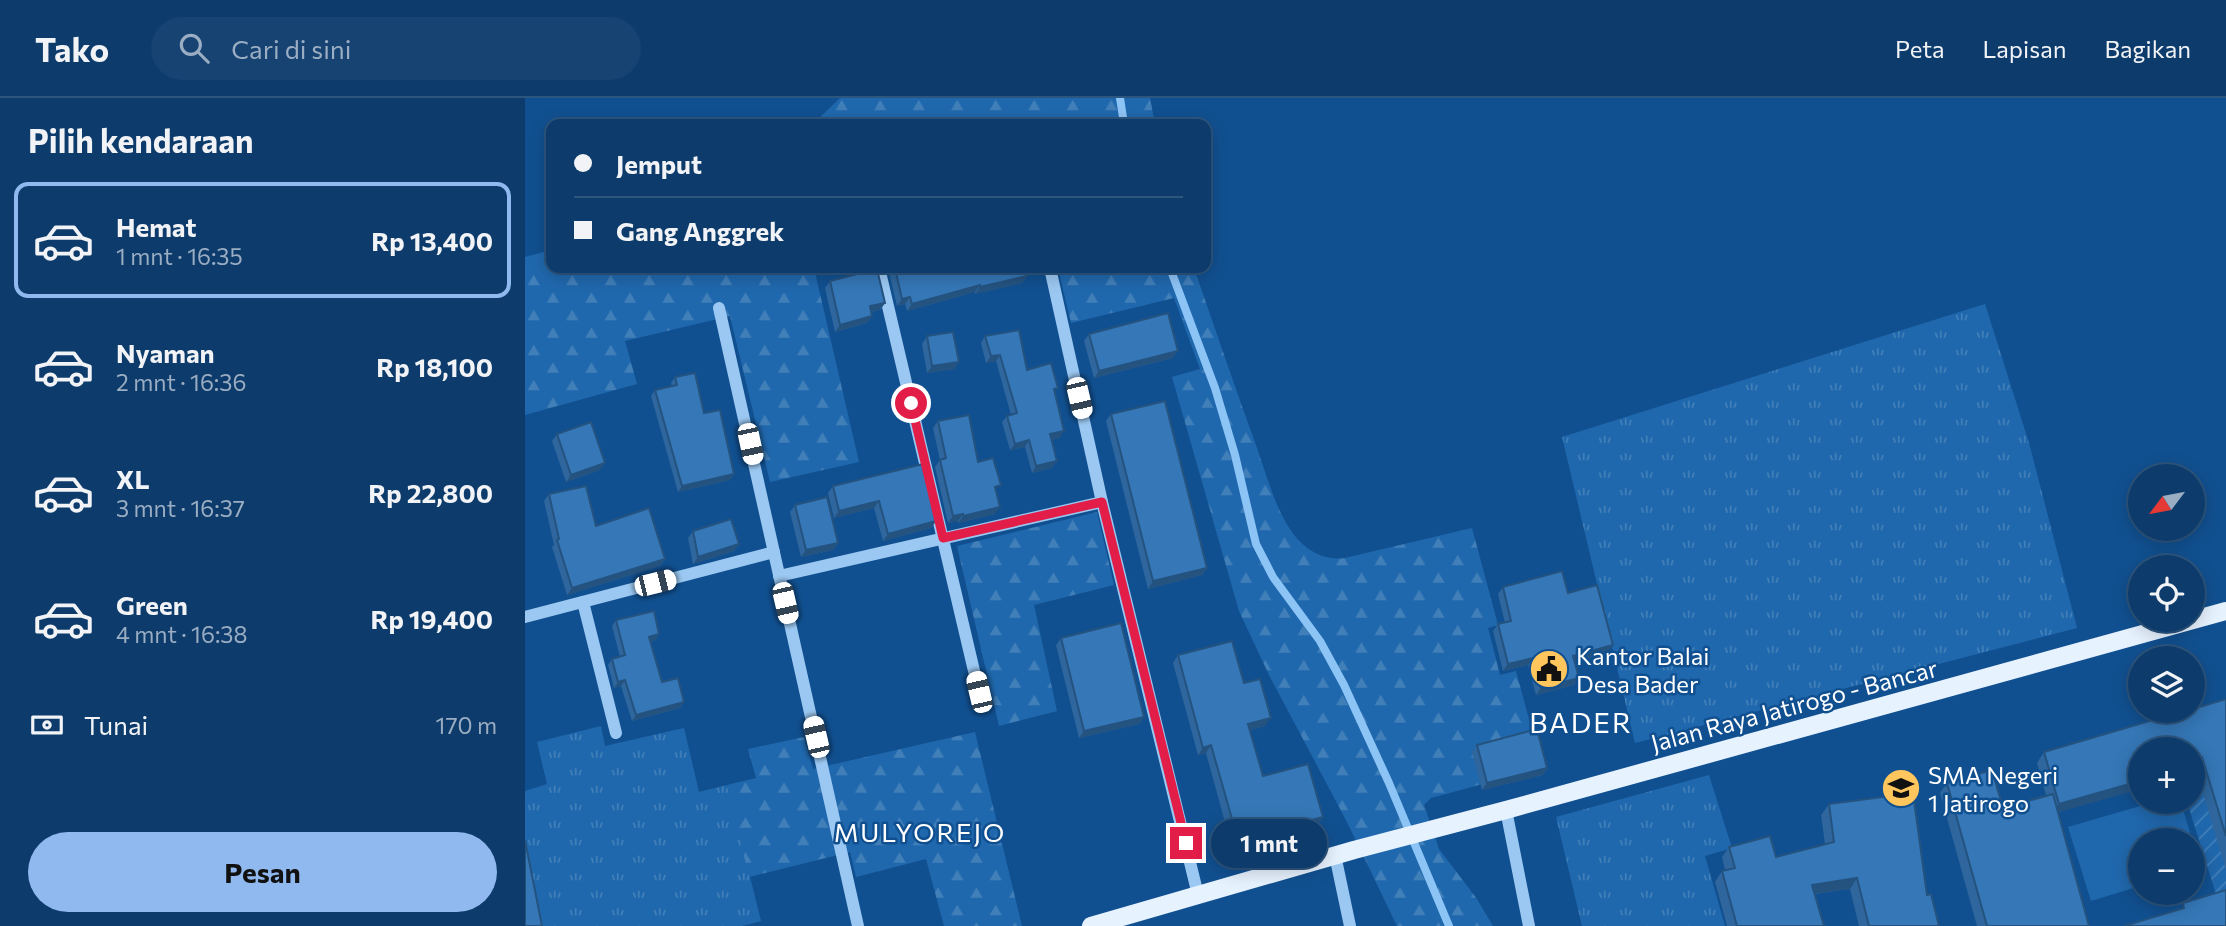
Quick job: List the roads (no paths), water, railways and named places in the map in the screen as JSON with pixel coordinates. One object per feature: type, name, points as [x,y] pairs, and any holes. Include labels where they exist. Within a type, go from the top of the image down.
[{"type":"main road","name":"Jalan Raya Jatirogo - Bancar","points":[[1091,926],[1335,855],[2226,611]]},
{"type":"street","points":[[880,273],[979,692]]},
{"type":"street","points":[[1051,273],[1102,502],[1198,895]]},
{"type":"street","points":[[719,308],[858,926]]},
{"type":"street","points":[[779,576],[1102,502]]},
{"type":"street","points":[[525,617],[774,552]]},
{"type":"street","points":[[583,602],[615,733]]},
{"type":"street","points":[[1506,810],[1529,926]]},
{"type":"street","points":[[1335,855],[1350,926]]},
{"type":"waterway","points":[[1120,98],[1123,119]]},
{"type":"waterway","points":[[1172,273],[1215,388],[1235,455],[1256,544],[1273,577],[1320,641],[1344,685],[1389,783],[1449,926]]},
{"type":"place","name":"Kantor Balai Desa Bader","points":[[1549,669]]},
{"type":"place","name":"SMA Negeri 1 Jatirogo","points":[[1901,788]]},
{"type":"district","name":"BADER","points":[[1581,722]]},
{"type":"district","name":"MULYOREJO","points":[[920,831]]}]
